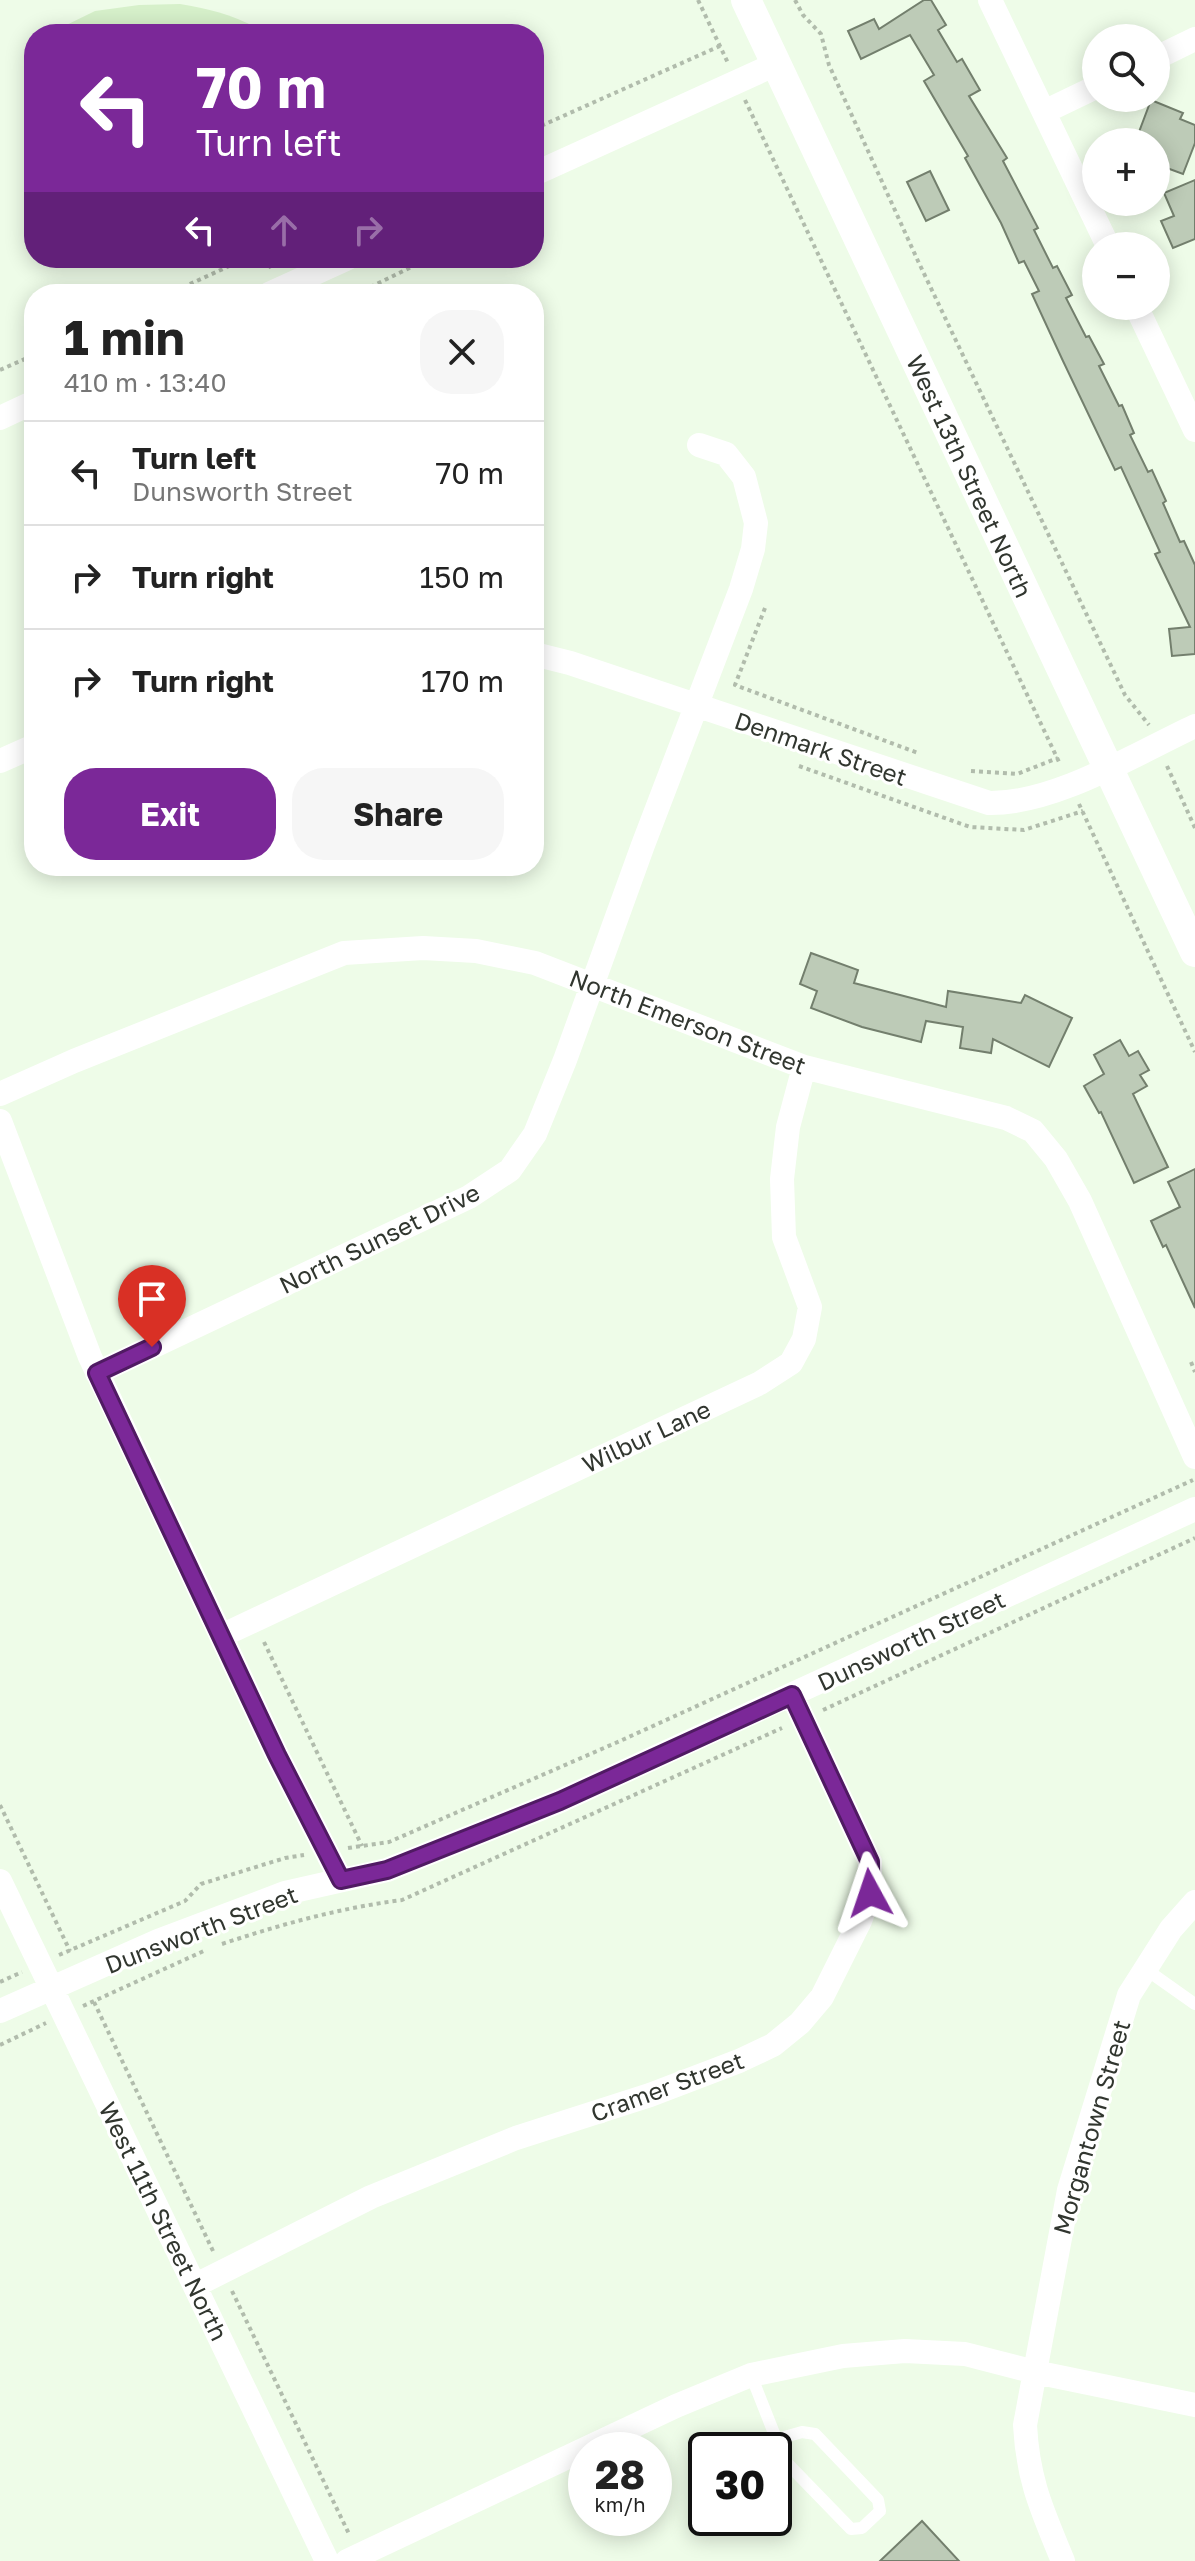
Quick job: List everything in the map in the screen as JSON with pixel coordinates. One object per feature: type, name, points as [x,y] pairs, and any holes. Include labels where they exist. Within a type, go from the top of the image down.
[{"type":"street","name":"West 13th Street North","points":[[746,0],[1195,952]]},
{"type":"street","points":[[990,0],[1101,232]]},
{"type":"street","points":[[1170,51],[1195,39]]},
{"type":"street","points":[[544,169],[776,64]]},
{"type":"street","points":[[1044,112],[1082,94]]},
{"type":"street","points":[[291,284],[326,268]]},
{"type":"street","points":[[1144,320],[1186,390],[1195,430]]},
{"type":"street","points":[[0,418],[24,407]]},
{"type":"street","name":"North Sunset Drive","points":[[97,1373],[469,1197],[510,1170],[535,1134],[741,589],[753,549],[756,523],[744,477],[726,454],[699,445]]},
{"type":"street","name":"Denmark Street","points":[[544,656],[989,803],[1012,803],[1070,784],[1195,726]]},
{"type":"street","points":[[0,761],[24,750]]},
{"type":"street","name":"North Emerson Street","points":[[0,1094],[74,1061],[344,953],[423,948],[476,951],[535,963],[804,1067],[1006,1118],[1033,1131],[1056,1159],[1080,1201],[1195,1457]]},
{"type":"street","name":"Wilbur Lane","points":[[221,1636],[760,1383],[791,1363],[804,1339],[810,1307],[784,1237],[782,1179],[788,1127],[804,1067]]},
{"type":"street","points":[[0,1121],[97,1373],[341,1880]]},
{"type":"street","name":"Dunsworth Street","points":[[0,2011],[158,1941],[285,1893],[387,1870],[560,1801],[1195,1509]]},
{"type":"street","name":"Cramer Street","points":[[196,2285],[371,2197],[501,2144],[650,2095],[739,2061],[773,2045],[800,2023],[822,1997],[860,1921],[870,1893],[870,1862],[792,1695]]},
{"type":"street","name":"West 11th Street North","points":[[0,1881],[327,2561]]},
{"type":"street","name":"Morgantown Street","points":[[1063,2561],[1033,2488],[1025,2425],[1069,2190],[1129,1995],[1171,1929],[1195,1902]]},
{"type":"street","points":[[353,2558],[676,2406],[751,2375],[843,2356],[905,2351],[965,2354],[1035,2372],[1195,2405]]},
{"type":"lane","points":[[1144,1968],[1194,2000]]},
{"type":"lane","points":[[751,2375],[771,2432]]},
{"type":"lane","points":[[802,2432],[815,2434],[878,2500],[880,2511],[862,2528],[851,2529],[785,2461],[774,2440],[802,2432]]},
{"type":"path","points":[[698,0],[1195,1052]]},
{"type":"path","points":[[795,0],[803,15],[821,34],[829,65],[918,261],[1125,695],[1149,724],[1195,828]]},
{"type":"path","points":[[544,125],[720,46]]},
{"type":"path","points":[[190,284],[225,268]]},
{"type":"path","points":[[377,284],[410,268]]},
{"type":"path","points":[[0,370],[24,359]]},
{"type":"path","points":[[765,608],[735,685],[922,755]]},
{"type":"path","points":[[961,770],[1017,774],[1058,758]]},
{"type":"path","points":[[1191,1362],[1195,1372]]},
{"type":"path","points":[[0,1982],[185,1901],[201,1884],[285,1858],[389,1842],[404,1836],[1195,1479]]},
{"type":"path","points":[[263,1640],[362,1846]]},
{"type":"path","points":[[0,1805],[223,2271],[353,2558]]},
{"type":"green space","points":[[180,4],[224,14],[249,24],[68,24],[95,11]]},
{"type":"building","points":[[924,0],[931,0],[946,25],[938,30],[957,62],[962,59],[980,90],[969,96],[1007,158],[1003,161],[1038,228],[1034,230],[1053,268],[1057,266],[1072,295],[1066,298],[1104,364],[1099,366],[1119,406],[1122,405],[1134,433],[1130,435],[1148,472],[1152,470],[1180,542],[1184,541],[1195,565],[1195,654],[1172,656],[1169,629],[1190,627],[1155,554],[1160,552],[1121,467],[1115,470],[1063,361],[1032,294],[1039,291],[1024,261],[1019,263],[965,158],[968,156],[924,81],[934,75],[910,35],[861,59],[848,31],[874,19],[879,29]]},
{"type":"building","points":[[1170,108],[1183,113],[1180,119],[1195,125],[1195,143],[1183,174],[1170,169],[1170,128],[1140,128],[1146,112],[1170,112]]},
{"type":"building","points":[[930,171],[949,210],[926,221],[907,182]]},
{"type":"building","points":[[1195,180],[1195,239],[1173,248],[1170,232],[1166,232],[1161,221],[1174,216],[1170,207],[1170,190]]},
{"type":"building","points":[[811,953],[858,970],[854,983],[946,1007],[948,991],[1021,1003],[1025,995],[1072,1018],[1049,1067],[993,1039],[991,1053],[960,1048],[963,1027],[926,1021],[921,1042],[862,1027],[811,1008],[817,991],[800,984]]},
{"type":"building","points":[[1120,1040],[1129,1056],[1138,1051],[1149,1070],[1140,1075],[1147,1086],[1133,1094],[1168,1167],[1134,1183],[1101,1112],[1084,1086],[1104,1074],[1094,1055]]},
{"type":"building","points":[[1195,1169],[1195,1308],[1166,1245],[1163,1247],[1151,1221],[1180,1207],[1168,1182]]},
{"type":"building","points":[[922,2521],[959,2561],[880,2561]]},
{"type":"route","points":[[152,1347],[97,1373],[277,1755],[341,1880],[387,1870],[560,1801],[792,1695],[870,1862],[870,1893]]}]
